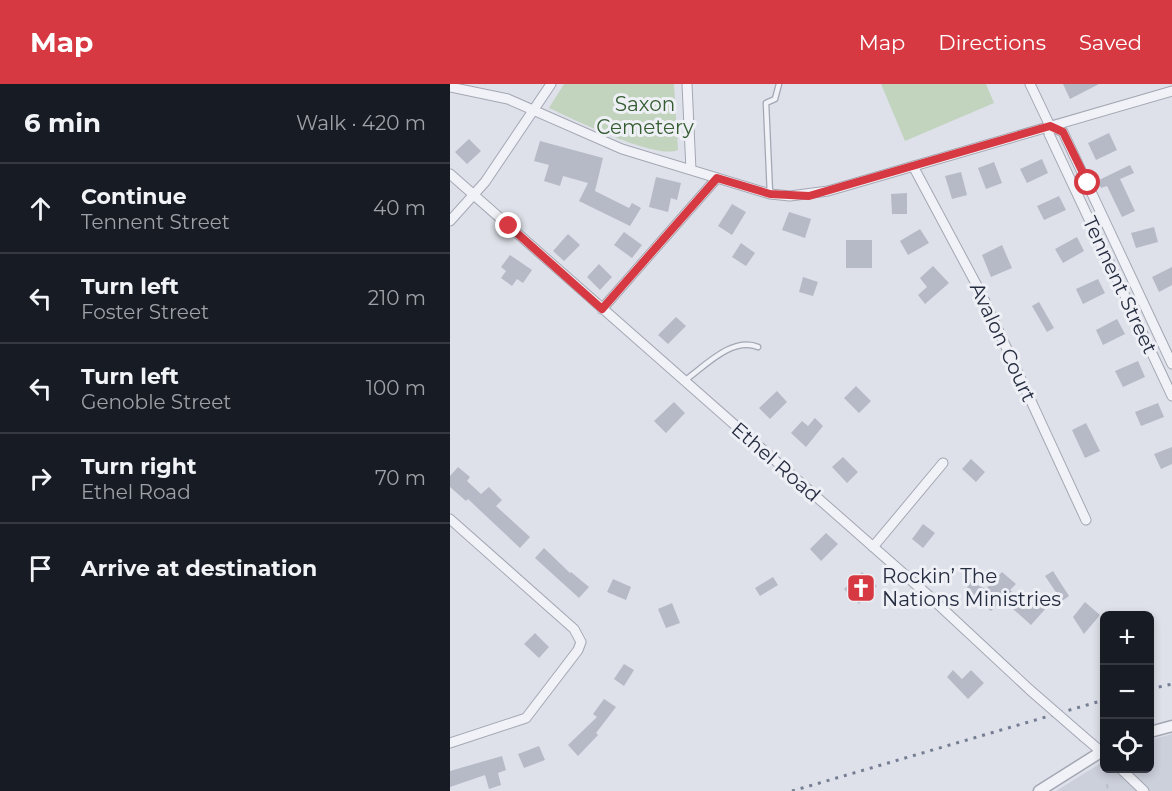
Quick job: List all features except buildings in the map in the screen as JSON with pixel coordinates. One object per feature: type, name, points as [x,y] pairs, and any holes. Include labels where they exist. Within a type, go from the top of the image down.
[{"type":"street","points":[[450,221],[474,195],[551,84]]},
{"type":"street","points":[[687,84],[692,170]]},
{"type":"street","points":[[1030,84],[1050,126]]},
{"type":"street","points":[[450,87],[508,99],[603,142],[717,178],[770,194],[809,196],[1172,92]]},
{"type":"street","name":"Tennent Street","points":[[1172,363],[1063,132],[1050,126],[1049,134],[1172,396]]},
{"type":"street","name":"Avalon Court","points":[[913,166],[982,295],[1086,520]]},
{"type":"street","name":"Ethel Road","points":[[450,174],[873,547],[1030,690],[1100,749]]},
{"type":"street","points":[[602,309],[717,178]]},
{"type":"street","points":[[873,547],[943,464]]},
{"type":"street","points":[[450,519],[574,629],[580,642],[578,650],[536,709],[526,718],[450,743]]},
{"type":"street","points":[[1154,731],[1172,726]]},
{"type":"street","points":[[1039,791],[1100,754]]},
{"type":"street","points":[[1125,773],[1144,791]]},
{"type":"lane","points":[[770,194],[766,103],[775,99],[779,84]]},
{"type":"lane","points":[[684,381],[729,349],[744,343],[758,347]]},
{"type":"path","points":[[1107,784],[1108,791]]},
{"type":"shaded area","points":[[1172,734],[1172,791],[1056,791],[1100,764],[1100,773],[1154,773],[1154,739]]},
{"type":"green space","name":"Saxon Cemetery","points":[[564,84],[674,84],[678,150],[667,152],[634,144],[549,108]]},
{"type":"green space","points":[[881,84],[986,84],[994,103],[905,141]]},
{"type":"railway","points":[[1154,688],[1172,684]]},
{"type":"railway","points":[[792,791],[1100,701]]},
{"type":"place","name":"Rockin’ The Nations Ministries","points":[[861,588]]},
{"type":"route","points":[[509,226],[602,309],[717,178],[770,194],[809,196],[1050,126],[1063,132],[1088,183]]}]
